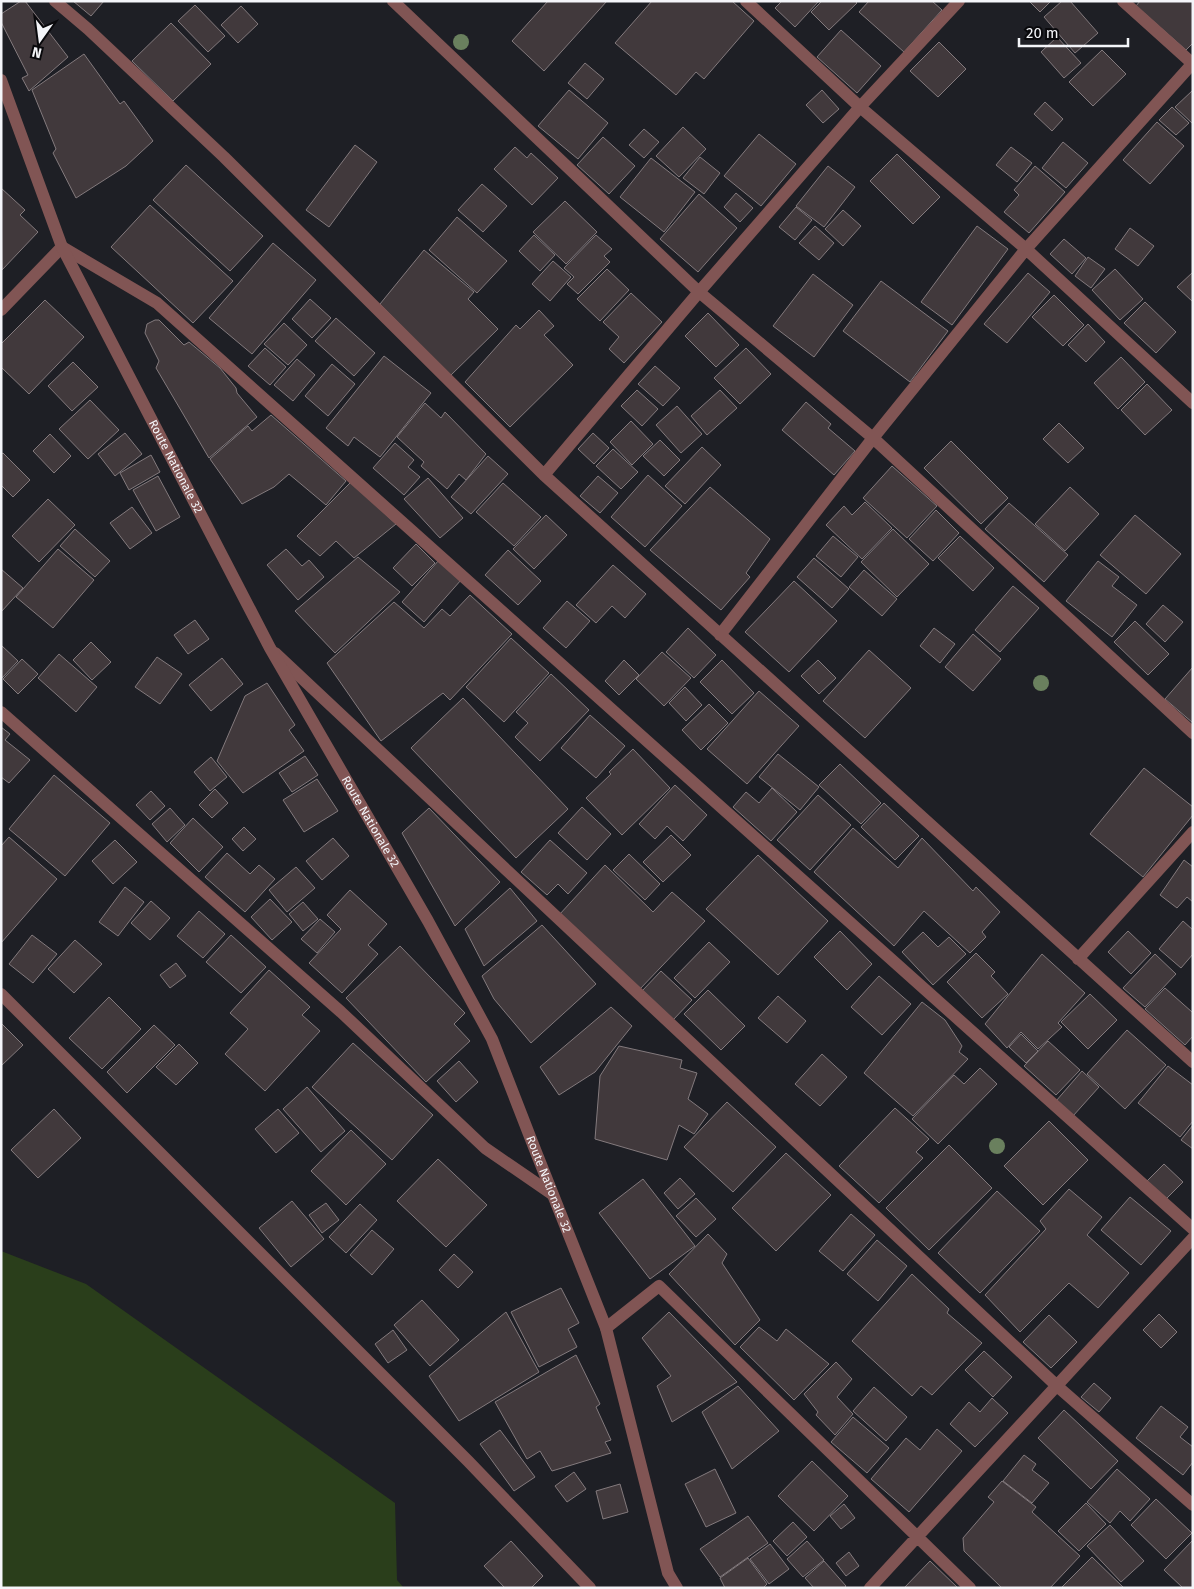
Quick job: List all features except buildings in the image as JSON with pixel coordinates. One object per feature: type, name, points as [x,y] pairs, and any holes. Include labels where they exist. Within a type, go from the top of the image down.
[{"type":"street","points":[[55,1],[88,29],[224,157],[544,475],[1193,1062]]},
{"type":"street","points":[[393,1],[699,292],[873,438],[1193,733]]},
{"type":"street","points":[[746,1],[860,107],[1026,249],[1193,403]]},
{"type":"street","points":[[544,475],[699,292],[860,107],[959,1]]},
{"type":"street","points":[[720,635],[873,438],[1026,249],[1193,64],[1123,1]]},
{"type":"street","name":"Route Nationale 32","points":[[1,80],[62,247],[270,648],[428,921],[492,1039],[606,1328],[668,1573],[677,1588]]},
{"type":"street","points":[[1,310],[62,247],[157,303],[1193,1229]]},
{"type":"street","points":[[270,648],[1057,1386],[1193,1504]]},
{"type":"street","points":[[1,712],[341,1012],[485,1148],[552,1194]]},
{"type":"street","points":[[1078,959],[1193,832]]},
{"type":"street","points":[[1,994],[461,1454],[590,1588]]},
{"type":"street","points":[[870,1588],[1193,1238]]},
{"type":"street","points":[[606,1328],[659,1286],[970,1588]]},
{"type":"green space","points":[[1,1251],[86,1284],[395,1503],[397,1580],[404,1588],[1,1588]]}]
